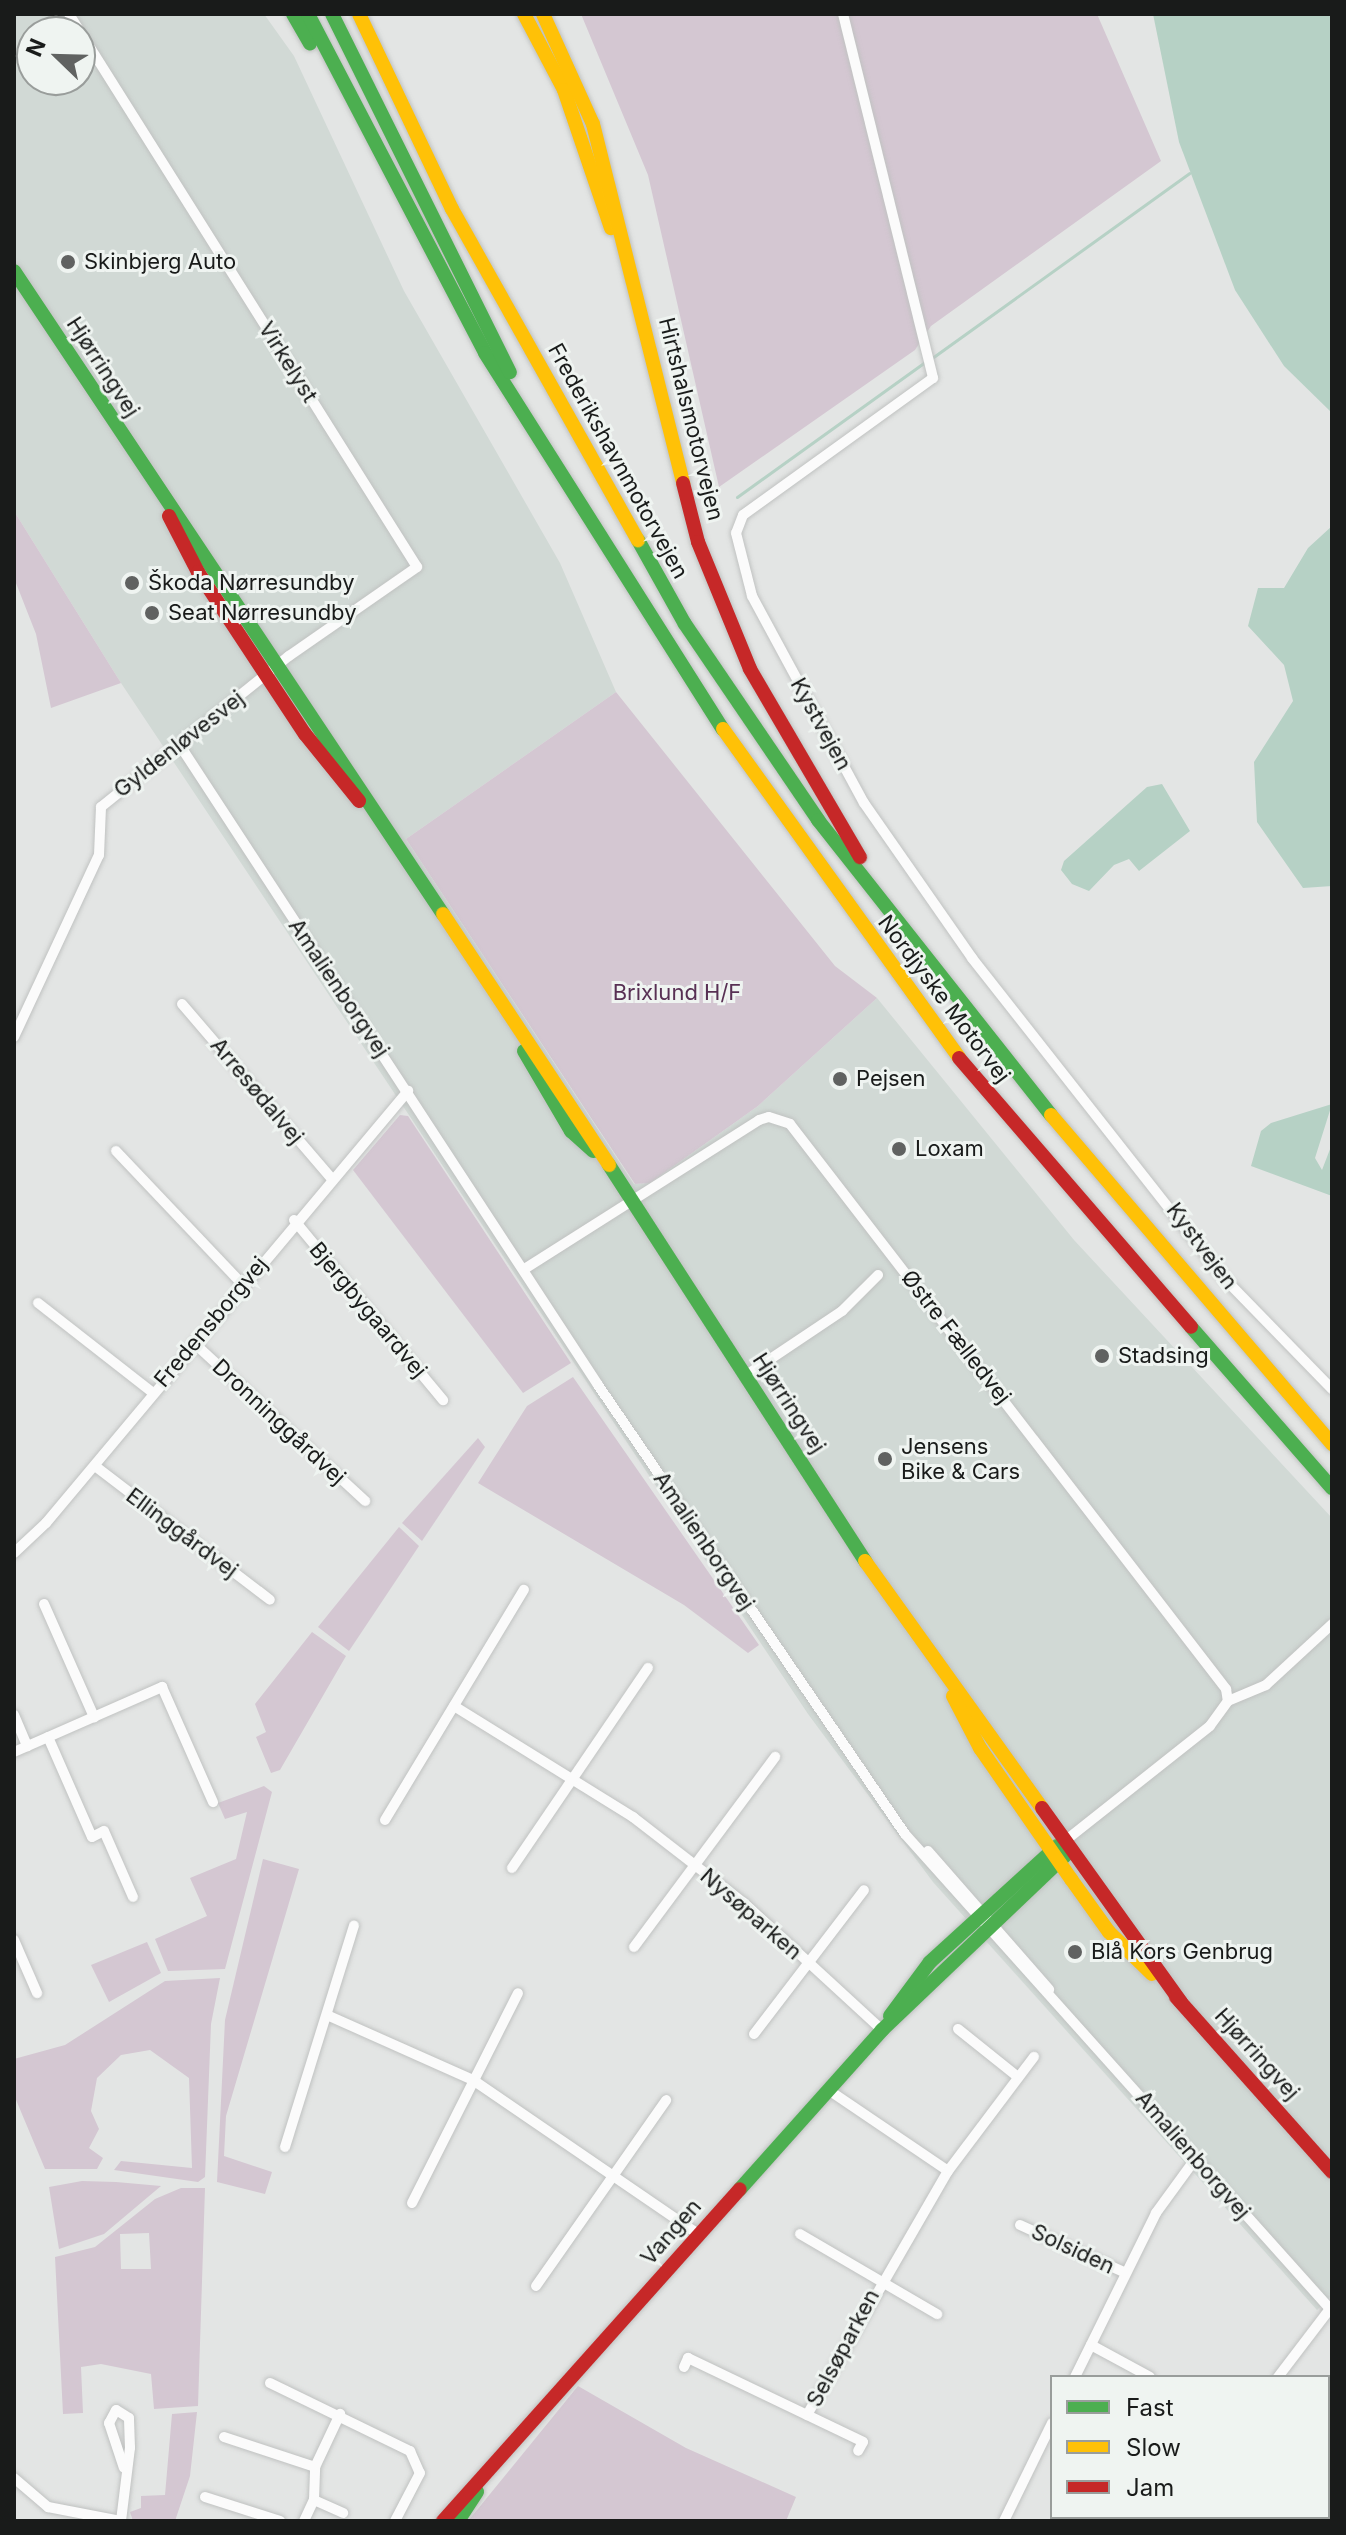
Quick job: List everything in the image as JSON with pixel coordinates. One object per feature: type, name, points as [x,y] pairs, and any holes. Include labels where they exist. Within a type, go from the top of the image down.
[{"type":"main road","points":[[293,14],[485,353],[573,496]]},
{"type":"main road","points":[[308,14],[485,353]]},
{"type":"main road","points":[[332,14],[573,496]]},
{"type":"main road","name":"Frederikshavnmotorvejen","points":[[359,14],[452,209],[685,624],[818,820],[884,901]]},
{"type":"main road","points":[[524,14],[564,90],[617,243],[660,396]]},
{"type":"main road","name":"Hirtshalsmotorvejen","points":[[543,14],[593,124],[627,240],[660,396],[698,542],[750,669],[884,901]]},
{"type":"main road","name":"Hjørringvej","points":[[14,271],[278,665],[510,1021],[558,1112],[598,1155],[942,1674],[1181,2002]]},
{"type":"main road","name":"Hjørringvej","points":[[156,487],[198,572],[266,675],[318,753],[386,833]]},
{"type":"main road","name":"Nordjyske Motorvej","points":[[573,496],[749,770],[911,997],[1152,1288],[1332,1488]]},
{"type":"main road","name":"Nordjyske Motorvej","points":[[884,901],[1047,1114],[1332,1444]]},
{"type":"main road","name":"Hjørringvej","points":[[942,1674],[980,1748],[1109,1932],[1181,2002],[1332,2172]]},
{"type":"main road","points":[[1050,1849],[1068,1845]]},
{"type":"main road","points":[[1061,1864],[1068,1845]]},
{"type":"main road","name":"Vangen","points":[[882,2030],[930,1962],[1050,1849]]},
{"type":"main road","name":"Vangen","points":[[443,2521],[882,2030],[1061,1864]]},
{"type":"main road","name":"Vangen","points":[[458,2521],[495,2465]]},
{"type":"street","name":"Virkelyst","points":[[69,14],[417,567],[278,665]]},
{"type":"street","name":"Kystvejen","points":[[843,14],[903,263],[933,359],[933,378],[743,515],[736,533],[752,596],[864,803],[972,958],[1224,1278],[1332,1389]]},
{"type":"street","points":[[266,675],[278,665]]},
{"type":"street","name":"Gyldenløvesvej","points":[[14,1037],[99,855],[101,807],[181,747],[266,675]]},
{"type":"street","name":"Amalienborgvej","points":[[181,747],[526,1268],[607,1398],[889,1810],[1331,2309]]},
{"type":"street","name":"Arresødalvej","points":[[182,1004],[331,1178]]},
{"type":"street","name":"Fredensborgvej","points":[[14,1553],[95,1466],[294,1220],[408,1091]]},
{"type":"street","name":"Østre Fælledvej","points":[[630,1203],[759,1120],[769,1117],[790,1124],[1220,1679],[1228,1701]]},
{"type":"street","points":[[116,1151],[243,1285]]},
{"type":"street","points":[[526,1268],[630,1203]]},
{"type":"street","name":"Bjergbygaardvej","points":[[294,1220],[443,1400]]},
{"type":"street","points":[[745,1376],[842,1311],[878,1275]]},
{"type":"street","points":[[38,1303],[152,1392]]},
{"type":"street","name":"Dronninggårdvej","points":[[194,1343],[365,1501]]},
{"type":"street","name":"Ellinggårdvej","points":[[95,1466],[270,1600]]},
{"type":"street","points":[[385,1820],[524,1590]]},
{"type":"street","points":[[44,1604],[94,1717]]},
{"type":"street","points":[[1068,1845],[1210,1726],[1228,1701],[1266,1685],[1332,1624]]},
{"type":"street","points":[[512,1868],[648,1668]]},
{"type":"street","points":[[14,1752],[162,1687],[213,1802]]},
{"type":"street","name":"Nysøparken","points":[[454,1706],[574,1778],[695,1865],[882,2030]]},
{"type":"street","points":[[14,1715],[27,1746]]},
{"type":"street","points":[[48,1737],[92,1837],[104,1831],[133,1897]]},
{"type":"street","name":"Nysøparken","points":[[634,1947],[775,1757]]},
{"type":"street","name":"Nysøparken","points":[[754,2034],[864,1890]]},
{"type":"street","points":[[285,2147],[354,1926]]},
{"type":"street","points":[[14,1940],[37,1993]]},
{"type":"street","points":[[412,2203],[518,1993]]},
{"type":"street","points":[[327,2015],[473,2080],[698,2234]]},
{"type":"street","points":[[958,2029],[1018,2077]]},
{"type":"street","name":"Selsøparken","points":[[807,2415],[879,2281],[948,2171],[1034,2057]]},
{"type":"street","points":[[827,2089],[948,2171]]},
{"type":"street","points":[[536,2286],[666,2100]]},
{"type":"street","name":"Solsiden","points":[[1076,2375],[1172,2187],[1196,2158]]},
{"type":"street","name":"Solsiden","points":[[1020,2225],[1126,2273]]},
{"type":"street","name":"Selsøparken","points":[[800,2234],[937,2314]]},
{"type":"street","points":[[1280,2375],[1331,2309]]},
{"type":"street","points":[[1091,2345],[1146,2375]]},
{"type":"street","name":"Selsøparken","points":[[684,2367],[688,2358],[863,2442],[858,2451]]},
{"type":"street","points":[[270,2383],[394,2439],[417,2460],[415,2488],[396,2521]]},
{"type":"street","points":[[14,2478],[44,2505],[121,2521],[127,2507],[124,2468],[129,2418],[116,2410],[109,2423],[124,2468]]},
{"type":"street","points":[[304,2521],[314,2500],[315,2467],[340,2414]]},
{"type":"street","points":[[1004,2521],[1050,2427]]},
{"type":"street","points":[[224,2437],[315,2467]]},
{"type":"street","points":[[205,2497],[280,2521]]},
{"type":"street","points":[[314,2500],[343,2513]]},
{"type":"street","points":[[60,2508],[61,2521]]},
{"type":"shaded area","points":[[14,14],[264,14],[294,56],[404,291],[560,563],[616,692],[406,839],[634,1184],[650,1183],[758,1106],[877,998],[1074,1240],[1332,1518],[1332,2295],[1317,2310],[933,1882],[808,1714],[121,683],[14,511]]},
{"type":"shaded area","points":[[1153,14],[1332,14],[1332,413],[1284,366],[1235,290],[1179,142]]},
{"type":"shaded area","points":[[1332,526],[1332,886],[1303,888],[1257,822],[1254,762],[1293,701],[1284,665],[1248,626],[1258,588],[1284,588],[1308,548]]},
{"type":"shaded area","points":[[1162,784],[1190,831],[1139,871],[1129,859],[1114,865],[1089,891],[1072,884],[1061,870],[1064,861],[1147,787]]},
{"type":"shaded area","points":[[1332,1104],[1315,1158],[1322,1170],[1332,1144],[1332,1196],[1251,1166],[1261,1131],[1271,1123]]},
{"type":"green space","points":[[581,14],[1097,14],[1161,161],[931,326],[915,350],[719,487],[648,175]]},
{"type":"green space","points":[[14,511],[121,683],[51,708],[36,634],[14,578]]},
{"type":"green space","name":"Brixlund H/F","points":[[616,692],[835,966],[877,998],[758,1106],[650,1183],[635,1184],[406,839]]},
{"type":"green space","points":[[400,1115],[408,1116],[571,1363],[523,1393],[353,1170]]},
{"type":"green space","points":[[573,1377],[759,1645],[748,1653],[684,1605],[478,1483],[527,1406]]},
{"type":"green space","points":[[478,1438],[485,1447],[422,1541],[402,1523]]},
{"type":"green space","points":[[399,1527],[419,1546],[349,1651],[318,1627]]},
{"type":"green space","points":[[312,1632],[346,1656],[280,1770],[271,1773],[256,1737],[266,1732],[255,1704]]},
{"type":"green space","points":[[264,1786],[272,1792],[225,1969],[168,1971],[155,1939],[207,1916],[190,1878],[236,1859],[247,1812],[225,1819],[218,1803]]},
{"type":"green space","points":[[263,1859],[299,1869],[226,2116],[224,2156],[272,2172],[265,2194],[217,2182],[225,2020]]},
{"type":"green space","points":[[147,1942],[161,1973],[109,2002],[91,1965]]},
{"type":"green space","points":[[220,1978],[211,2024],[205,2177],[198,2182],[114,2170],[121,2161],[192,2168],[189,2078],[150,2050],[121,2055],[97,2078],[91,2111],[99,2129],[89,2148],[103,2158],[97,2169],[45,2169],[14,2095],[14,2059],[65,2045],[165,1981]]},
{"type":"green space","points":[[82,2181],[161,2186],[104,2234],[59,2249],[49,2187]]},
{"type":"green space","points":[[181,2188],[205,2188],[198,2406],[154,2409],[151,2374],[101,2364],[81,2367],[83,2413],[63,2414],[55,2257],[95,2247],[155,2199]],"holes":[[[149,2233],[151,2269],[121,2269],[120,2234]]]},
{"type":"green space","points":[[578,2386],[686,2448],[796,2497],[786,2521],[468,2521]]},
{"type":"green space","points":[[197,2412],[190,2476],[175,2521],[133,2521],[130,2512],[141,2508],[141,2496],[165,2495],[172,2414]]},
{"type":"waterway","points":[[932,358],[1189,173]]},
{"type":"waterway","points":[[737,497],[925,362]]},
{"type":"waterway","points":[[709,517],[718,511]]},
{"type":"traffic: fast","points":[[293,14],[310,43]]},
{"type":"traffic: fast","points":[[308,14],[485,353],[723,729]]},
{"type":"traffic: fast","points":[[332,14],[510,372]]},
{"type":"traffic: fast","points":[[14,271],[443,914]]},
{"type":"traffic: fast","points":[[638,540],[685,624],[818,820],[1051,1115]]},
{"type":"traffic: fast","points":[[524,1051],[571,1131],[593,1151]]},
{"type":"traffic: fast","points":[[609,1165],[865,1561]]},
{"type":"traffic: fast","points":[[1191,1327],[1332,1488]]},
{"type":"traffic: fast","points":[[890,2016],[930,1962],[1057,1846]]},
{"type":"traffic: fast","points":[[740,2189],[882,2030],[1071,1850]]},
{"type":"traffic: fast","points":[[458,2521],[477,2492]]},
{"type":"traffic: slow","points":[[359,14],[452,209],[638,540]]},
{"type":"traffic: slow","points":[[524,14],[564,90],[611,228]]},
{"type":"traffic: slow","points":[[543,14],[593,124],[683,483]]},
{"type":"traffic: slow","points":[[723,729],[959,1058]]},
{"type":"traffic: slow","points":[[443,914],[609,1165]]},
{"type":"traffic: slow","points":[[1051,1115],[1332,1444]]},
{"type":"traffic: slow","points":[[865,1561],[1042,1808]]},
{"type":"traffic: slow","points":[[953,1696],[980,1748],[1071,1879],[1109,1932],[1152,1974]]},
{"type":"traffic: jam","points":[[683,483],[698,542],[750,669],[860,857]]},
{"type":"traffic: jam","points":[[169,516],[198,572],[305,734],[359,801]]},
{"type":"traffic: jam","points":[[959,1058],[1191,1327]]},
{"type":"traffic: jam","points":[[1042,1808],[1181,2002]]},
{"type":"traffic: jam","points":[[1176,1997],[1332,2172]]},
{"type":"traffic: jam","points":[[443,2521],[740,2189]]},
{"type":"place","name":"Skinbjerg Auto","points":[[68,262]]},
{"type":"place","name":"Škoda Nørresundby","points":[[132,583]]},
{"type":"place","name":"Seat Nørresundby","points":[[152,613]]},
{"type":"place","name":"Pejsen","points":[[840,1079]]},
{"type":"place","name":"Loxam","points":[[899,1149]]},
{"type":"place","name":"Stadsing","points":[[1102,1356]]},
{"type":"place","name":"Jensens Bike & Cars","points":[[885,1459]]},
{"type":"place","name":"Blå Kors Genbrug","points":[[1075,1952]]}]
